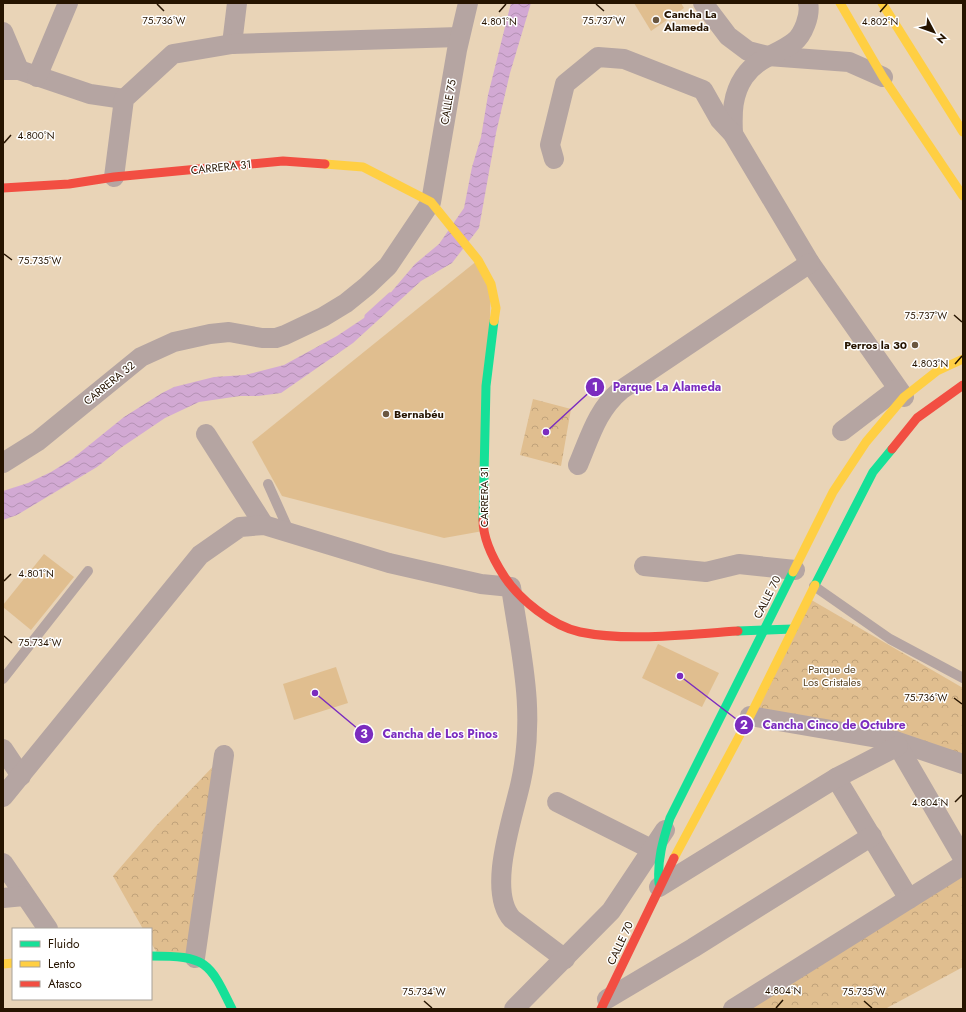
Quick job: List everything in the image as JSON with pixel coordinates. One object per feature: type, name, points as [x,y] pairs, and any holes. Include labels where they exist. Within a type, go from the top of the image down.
[{"type":"main road","points":[[840,3],[883,76],[963,196]]},
{"type":"main road","points":[[882,3],[963,132]]},
{"type":"main road","name":"CARRERA 31","points":[[3,188],[69,184],[114,177],[283,161],[363,168],[434,206],[478,260],[491,284],[496,308],[486,386],[484,531],[493,559],[511,587],[545,617],[568,628],[592,635],[617,637],[793,629]]},
{"type":"main road","name":"CALLE 70","points":[[660,887],[658,868],[666,828],[833,492],[900,393],[963,359]]},
{"type":"main road","name":"CALLE 70","points":[[604,1004],[660,887],[750,716],[814,586],[818,563],[874,472],[917,418],[951,392],[963,385]]},
{"type":"main road","points":[[798,562],[818,563]]},
{"type":"main road","points":[[152,956],[195,958],[211,970],[232,1009]]},
{"type":"street","points":[[20,72],[68,3]]},
{"type":"street","points":[[232,44],[237,3]]},
{"type":"street","name":"CALLE 75","points":[[434,206],[460,37],[468,3]]},
{"type":"street","points":[[703,3],[728,36],[748,52],[768,56],[849,62],[883,76]]},
{"type":"street","points":[[733,134],[732,109],[737,90],[750,70],[768,56],[781,51],[796,41],[808,20],[808,3]]},
{"type":"street","points":[[3,32],[20,72],[90,94],[124,99]]},
{"type":"street","points":[[114,177],[124,99],[173,54],[232,44],[460,37]]},
{"type":"street","points":[[554,160],[550,145],[565,84],[598,57],[624,59],[703,90],[720,120],[733,134],[810,262],[900,393],[842,431]]},
{"type":"street","name":"CARRERA 32","points":[[3,463],[38,441],[141,357],[174,342],[210,334],[229,332],[262,338],[276,338],[294,331],[346,303],[388,266],[434,206]]},
{"type":"street","points":[[578,465],[597,418],[611,398],[810,262]]},
{"type":"street","points":[[206,434],[264,525]]},
{"type":"street","points":[[3,797],[200,556],[240,527],[264,525],[389,563],[481,584],[511,587],[526,681],[528,724],[524,767],[504,852],[502,900],[512,919],[565,960]]},
{"type":"street","points":[[644,566],[706,572],[739,564],[798,562]]},
{"type":"street","points":[[750,716],[896,744],[963,764]]},
{"type":"street","points":[[660,887],[836,778],[896,744]]},
{"type":"street","points":[[896,744],[963,858]]},
{"type":"street","points":[[3,749],[21,776]]},
{"type":"street","points":[[195,958],[224,755]]},
{"type":"street","points":[[836,778],[909,899]]},
{"type":"street","points":[[557,802],[651,849]]},
{"type":"street","points":[[514,1009],[565,960],[611,911],[666,828]]},
{"type":"street","points":[[604,1004],[872,836]]},
{"type":"street","points":[[3,863],[24,896],[47,928]]},
{"type":"street","points":[[733,1009],[963,865]]},
{"type":"street","points":[[3,898],[24,896]]},
{"type":"lane","points":[[268,484],[290,533]]},
{"type":"lane","points":[[3,679],[88,571]]},
{"type":"lane","points":[[814,586],[890,639],[963,678]]},
{"type":"green space","name":"Cancha La Alameda","points":[[634,3],[681,3],[684,8],[651,31]]},
{"type":"green space","name":"Bernabéu","points":[[478,260],[491,284],[483,531],[444,538],[282,496],[252,442]]},
{"type":"green space","points":[[533,399],[571,409],[561,466],[520,455]]},
{"type":"green space","points":[[44,554],[74,577],[31,630],[3,607],[3,605]]},
{"type":"green space","name":"Parque de Los Cristales","points":[[808,598],[963,688],[963,764],[750,716]]},
{"type":"green space","points":[[658,644],[719,673],[702,707],[642,678]]},
{"type":"green space","points":[[336,667],[348,703],[294,720],[283,684]]},
{"type":"green space","points":[[224,755],[195,958],[159,956],[152,945],[152,928],[142,928],[113,876],[156,826]]},
{"type":"green space","points":[[963,875],[963,967],[885,1009],[746,1009]]},
{"type":"water","points":[[511,3],[531,3],[510,73],[496,133],[479,228],[452,263],[421,281],[353,343],[281,393],[258,396],[240,396],[199,402],[165,418],[122,447],[97,467],[17,515],[3,520],[3,491],[28,483],[51,472],[72,459],[124,417],[162,393],[174,387],[214,377],[245,375],[284,365],[337,336],[367,316],[387,297],[415,264],[439,244],[464,208],[472,167],[481,137],[488,95]]},
{"type":"waterway","points":[[367,321],[367,316],[390,295]]},
{"type":"traffic: fast","points":[[483,520],[486,386],[494,321]]},
{"type":"traffic: fast","points":[[815,585],[873,472],[892,449]]},
{"type":"traffic: fast","points":[[659,883],[660,858],[670,818],[793,572]]},
{"type":"traffic: fast","points":[[738,631],[793,629]]},
{"type":"traffic: fast","points":[[152,956],[184,958],[195,960],[204,964],[217,980],[232,1009]]},
{"type":"traffic: slow","points":[[840,3],[883,77],[963,196]]},
{"type":"traffic: slow","points":[[882,3],[963,132]]},
{"type":"traffic: slow","points":[[325,164],[363,167],[431,202],[478,260],[491,284],[496,308],[494,321]]},
{"type":"traffic: slow","points":[[793,572],[833,492],[866,442],[904,397],[937,371],[963,359]]},
{"type":"traffic: slow","points":[[674,858],[750,716],[815,585]]},
{"type":"traffic: slow","points":[[3,964],[12,963]]},
{"type":"traffic: jam","points":[[3,188],[69,184],[114,177],[283,161],[325,164]]},
{"type":"traffic: jam","points":[[892,449],[917,418],[963,385]]},
{"type":"traffic: jam","points":[[483,520],[483,527],[489,549],[510,585],[537,610],[558,624],[569,629],[599,635],[639,637],[738,631]]},
{"type":"traffic: jam","points":[[601,1009],[674,858]]},
{"type":"place","name":"Cancha La Alameda","points":[[656,20]]},
{"type":"place","name":"Perros la 30","points":[[915,345]]},
{"type":"place","name":"Bernabéu","points":[[386,414]]},
{"type":"place","name":"Parque La Alameda","points":[[546,432]]},
{"type":"place","name":"Cancha Cinco de Octubre","points":[[680,676]]},
{"type":"place","name":"Cancha de Los Pinos","points":[[315,693]]}]
